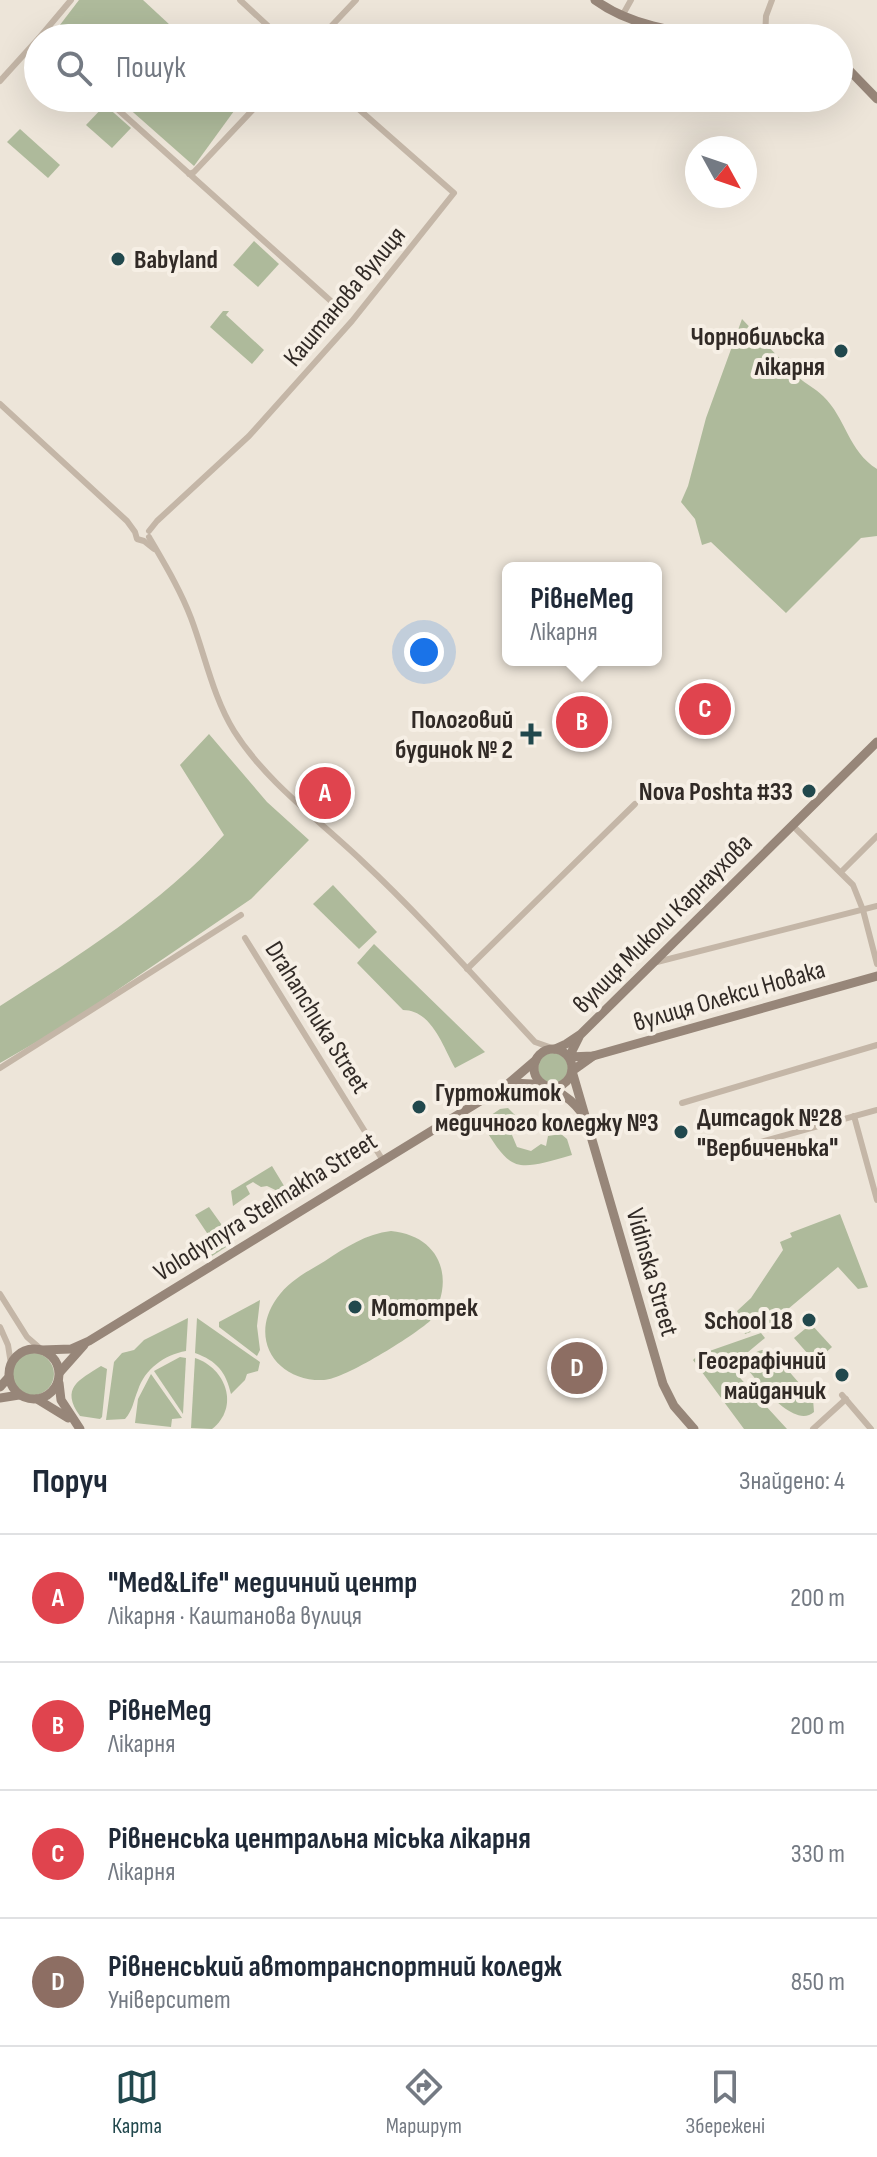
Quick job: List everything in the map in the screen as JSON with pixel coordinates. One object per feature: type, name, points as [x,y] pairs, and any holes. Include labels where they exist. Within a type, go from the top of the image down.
[{"type":"main road","points":[[595,0],[622,16],[648,24]]},
{"type":"main road","points":[[853,74],[877,99]]},
{"type":"main road","name":"вулиця Миколи Карнаухова","points":[[555,1049],[581,1034],[877,742]]},
{"type":"main road","name":"вулиця Олекси Новака","points":[[569,1057],[593,1056],[877,976]]},
{"type":"main road","name":"вулиця Миколи Карнаухова","points":[[569,1057],[581,1034]]},
{"type":"main road","points":[[508,1084],[526,1082],[546,1085],[562,1084],[572,1071],[569,1057],[555,1049],[541,1053],[536,1060],[537,1078],[546,1085],[565,1096],[586,1119]]},
{"type":"main road","name":"вулиця Олекси Новака","points":[[572,1071],[593,1056]]},
{"type":"main road","name":"Volodymyra Stelmakha Street","points":[[42,1350],[71,1349],[89,1341],[508,1084],[536,1060]]},
{"type":"main road","name":"Vidinska Street","points":[[572,1071],[663,1384],[674,1406],[694,1429]]},
{"type":"main road","points":[[37,1399],[50,1394],[59,1376],[89,1341]]},
{"type":"main road","points":[[19,1395],[9,1377],[11,1364],[24,1351],[42,1350],[54,1358],[61,1400],[77,1425]]},
{"type":"main road","points":[[0,1387],[9,1377]]},
{"type":"main road","points":[[0,1398],[19,1395],[37,1399],[77,1425]]},
{"type":"street","points":[[50,24],[71,0]]},
{"type":"street","points":[[240,0],[266,24]]},
{"type":"street","points":[[247,7],[254,0]]},
{"type":"street","points":[[333,24],[356,0]]},
{"type":"street","points":[[622,16],[631,0]]},
{"type":"street","points":[[766,24],[772,0]]},
{"type":"street","points":[[0,81],[24,54]]},
{"type":"street","points":[[120,112],[342,311]]},
{"type":"street","points":[[189,174],[251,112]]},
{"type":"street","name":"Каштанова вулиця","points":[[144,533],[249,436],[352,321],[454,193],[362,112]]},
{"type":"street","points":[[0,404],[127,521],[144,533],[169,569],[191,617],[213,684],[233,729],[247,750],[291,797],[364,863],[535,1042],[555,1049]]},
{"type":"street","points":[[467,969],[635,804]]},
{"type":"street","points":[[792,825],[857,891],[877,964]]},
{"type":"street","points":[[841,872],[875,839]]},
{"type":"street","points":[[653,963],[877,906]]},
{"type":"street","points":[[0,1068],[241,915]]},
{"type":"street","name":"Drahanchuka Street","points":[[245,938],[382,1159]]},
{"type":"street","points":[[535,1042],[536,1060]]},
{"type":"street","points":[[682,1103],[877,1045]]},
{"type":"street","points":[[732,1150],[877,1110]]},
{"type":"street","points":[[854,1116],[877,1200]]},
{"type":"street","points":[[0,1294],[27,1337],[42,1350]]},
{"type":"street","points":[[0,1327],[8,1345],[11,1364]]},
{"type":"street","points":[[813,1429],[844,1397],[871,1429]]},
{"type":"green space","points":[[79,0],[143,0],[169,24],[61,24]]},
{"type":"green space","points":[[98,112],[113,112],[131,128],[112,148],[86,125]]},
{"type":"green space","points":[[133,112],[233,112],[194,166]]},
{"type":"green space","points":[[20,129],[60,165],[48,178],[7,142]]},
{"type":"green space","points":[[254,241],[279,264],[258,287],[233,265]]},
{"type":"green space","points":[[223,311],[229,311],[226,315],[264,350],[252,364],[210,327]]},
{"type":"green space","points":[[742,319],[798,377],[823,396],[853,444],[877,469],[877,536],[861,538],[786,613],[711,542],[702,545],[695,519],[681,502],[706,418]]},
{"type":"green space","points":[[209,734],[267,802],[309,840],[251,899],[66,1025],[0,1063],[0,1006],[146,906],[174,884],[224,835],[180,765]]},
{"type":"green space","points":[[333,885],[377,932],[359,949],[313,904]]},
{"type":"green space","points":[[374,944],[485,1052],[455,1068],[429,1023],[422,1016],[403,1010],[357,963]]},
{"type":"green space","points":[[553,1053],[564,1057],[568,1068],[564,1079],[553,1083],[542,1079],[538,1068],[542,1057]]},
{"type":"green space","points":[[508,1108],[515,1115],[509,1122],[514,1126],[512,1135],[517,1147],[531,1151],[541,1144],[546,1146],[548,1136],[561,1134],[567,1139],[572,1155],[526,1165],[508,1160],[481,1122],[500,1109]]},
{"type":"green space","points":[[272,1166],[288,1196],[253,1182],[246,1186],[250,1194],[233,1206],[231,1191]]},
{"type":"green space","points":[[209,1207],[234,1242],[212,1256],[207,1247],[213,1242],[195,1215]]},
{"type":"green space","points":[[840,1214],[868,1287],[858,1289],[838,1267],[769,1325],[745,1334],[737,1311],[751,1298],[783,1250],[780,1242],[792,1237],[790,1233]]},
{"type":"green space","name":"Мототрек","points":[[391,1231],[422,1242],[433,1251],[439,1263],[443,1276],[442,1291],[430,1321],[378,1356],[334,1378],[307,1379],[292,1374],[280,1365],[266,1342],[265,1328],[277,1298],[299,1277],[349,1246]]},
{"type":"green space","points":[[260,1300],[257,1326],[260,1350],[257,1356],[219,1327],[219,1322]]},
{"type":"green space","points":[[188,1318],[186,1351],[170,1356],[150,1369],[125,1419],[106,1420],[114,1362],[122,1353],[134,1350],[144,1340]]},
{"type":"green space","points":[[197,1318],[260,1362],[258,1371],[247,1374],[231,1394],[219,1368],[195,1353]]},
{"type":"green space","points":[[811,1324],[832,1347],[815,1362],[794,1338]]},
{"type":"green space","points":[[761,1333],[765,1338],[730,1367],[787,1429],[744,1429],[693,1360],[698,1355]]},
{"type":"green space","points":[[762,1350],[773,1353],[813,1399],[814,1412],[806,1416],[789,1411],[749,1371],[752,1355]]},
{"type":"green space","points":[[33,1353],[48,1359],[54,1374],[48,1389],[33,1395],[18,1389],[12,1374],[18,1359]]},
{"type":"green space","points":[[180,1357],[186,1358],[183,1414],[154,1371]]},
{"type":"green space","points":[[195,1358],[215,1370],[226,1389],[226,1410],[212,1429],[191,1428]]},
{"type":"green space","points":[[101,1366],[107,1369],[102,1417],[80,1416],[74,1406],[72,1392],[79,1381]]},
{"type":"green space","points":[[151,1374],[182,1418],[172,1419],[171,1427],[135,1423],[138,1399]]},
{"type":"place","name":"Babyland","points":[[118,259]]},
{"type":"place","name":"Чорнобильска лікарня","points":[[841,351]]},
{"type":"place","name":"Рівненська центральна міська лікарня","points":[[705,709]]},
{"type":"place","name":"РівнеМед","points":[[582,722]]},
{"type":"place","name":"Пологовий будинок № 2","points":[[531,734]]},
{"type":"place","name":"Nova Poshta #33","points":[[809,791]]},
{"type":"place","name":"\"Med&Life\" медичний центр","points":[[325,793]]},
{"type":"place","name":"Гуртожиток медичного коледжу №3","points":[[419,1107]]},
{"type":"place","name":"Дитсадок №28 \"Вербиченька\"","points":[[681,1132]]},
{"type":"place","name":"Мототрек","points":[[355,1307]]},
{"type":"place","name":"School 18","points":[[809,1320]]},
{"type":"place","name":"Рівненський автотранспортний коледж","points":[[577,1368]]},
{"type":"place","name":"Географічний майданчик","points":[[842,1375]]}]
